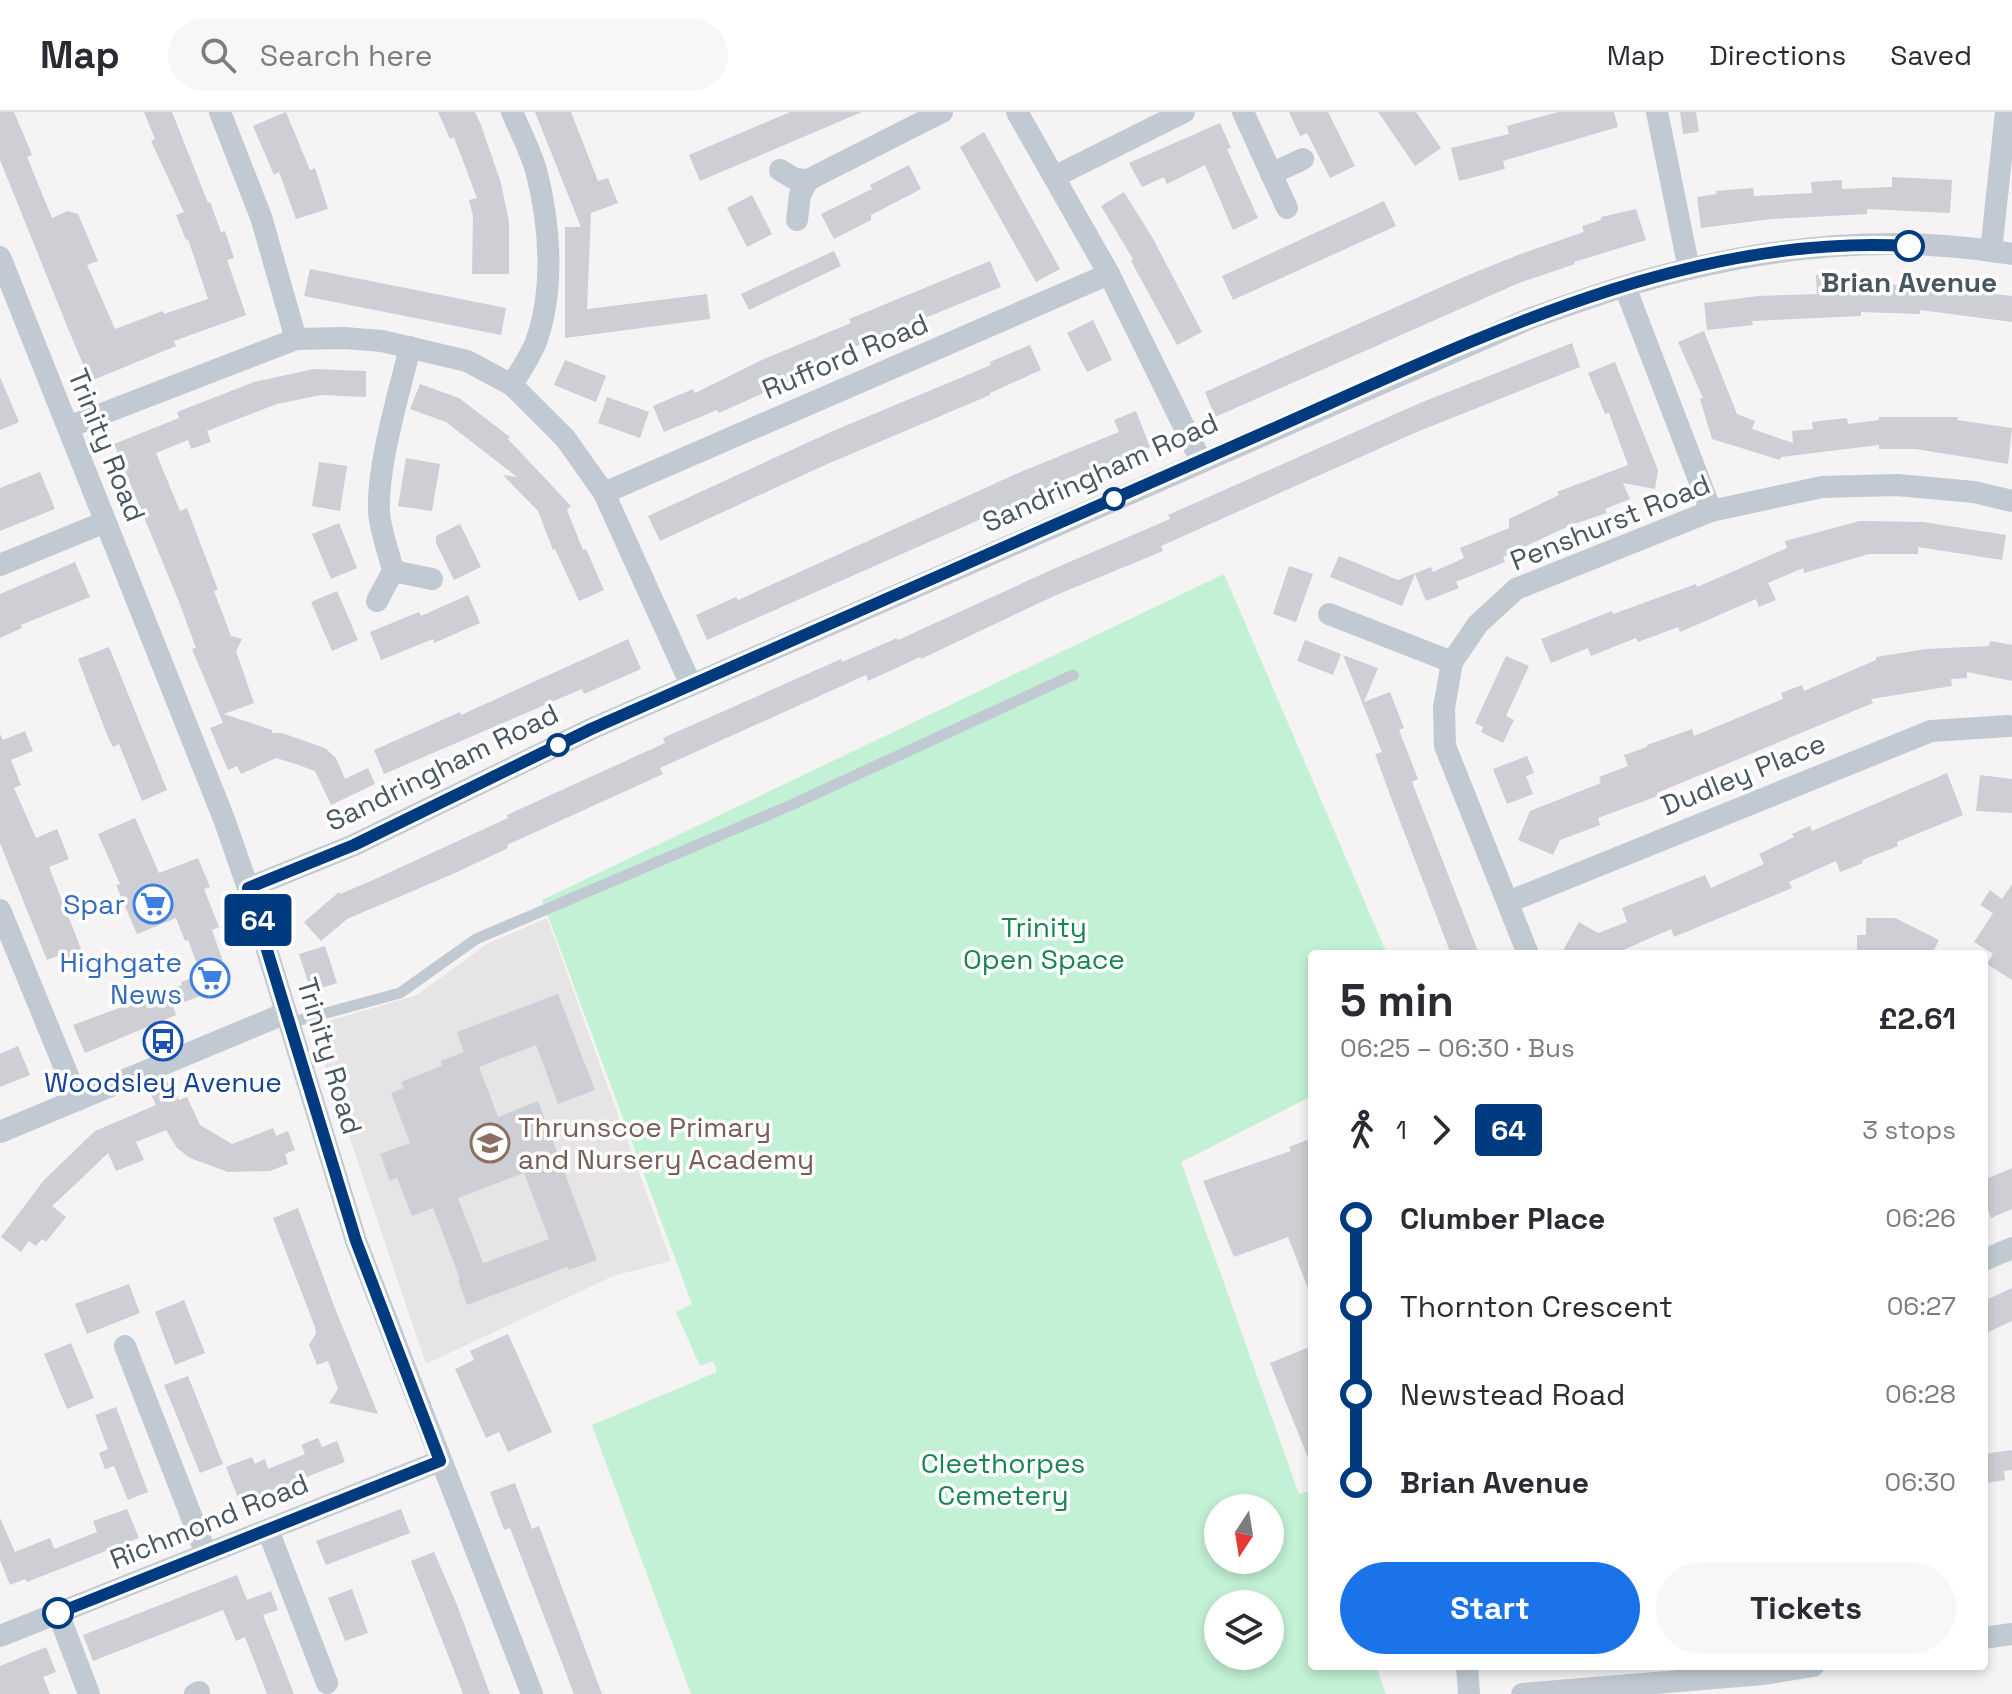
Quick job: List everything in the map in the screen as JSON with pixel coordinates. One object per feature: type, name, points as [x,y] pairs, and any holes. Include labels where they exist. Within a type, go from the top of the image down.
[{"type":"street","points":[[220,112],[261,217],[296,339]]},
{"type":"street","points":[[512,112],[535,167],[548,248],[543,315],[535,344],[512,385]]},
{"type":"street","points":[[780,170],[795,179],[808,180],[942,112]]},
{"type":"street","points":[[1017,112],[1109,274],[1201,461]]},
{"type":"street","points":[[1054,177],[1184,112]]},
{"type":"street","points":[[1243,112],[1287,208]]},
{"type":"street","points":[[1657,112],[1689,269]]},
{"type":"street","points":[[2002,252],[2006,112]]},
{"type":"street","points":[[1271,174],[1303,159]]},
{"type":"street","points":[[797,220],[800,195],[808,180]]},
{"type":"street","name":"Sandringham Road","points":[[248,888],[354,845],[591,729],[1531,318],[1689,269],[1774,252],[1882,244],[2002,252]]},
{"type":"street","name":"Trinity Road","points":[[0,257],[224,819],[356,1241],[532,1694]]},
{"type":"street","name":"Rufford Road","points":[[604,493],[1109,274]]},
{"type":"street","points":[[1625,287],[1711,511]]},
{"type":"street","points":[[68,427],[296,339],[344,338],[410,347],[467,361],[512,385],[565,438],[604,493],[691,685]]},
{"type":"street","points":[[377,601],[393,571],[379,515],[379,502],[382,474],[410,347]]},
{"type":"street","name":"Penshurst Road","points":[[1526,950],[1445,746],[1444,708],[1452,662],[1478,624],[1516,589],[1711,511],[1822,487],[1897,485],[1974,492],[2012,501]]},
{"type":"street","points":[[0,565],[105,522]]},
{"type":"street","points":[[393,571],[432,579]]},
{"type":"street","points":[[1329,614],[1452,662]]},
{"type":"street","name":"Dudley Place","points":[[1508,902],[1931,731],[2008,726]]},
{"type":"street","points":[[0,910],[78,1100]]},
{"type":"street","points":[[0,1132],[287,1018]]},
{"type":"street","points":[[1988,1258],[2012,1248]]},
{"type":"street","points":[[125,1346],[206,1554]]},
{"type":"street","name":"Richmond Road","points":[[0,1636],[440,1461]]},
{"type":"street","points":[[268,1530],[327,1683]]},
{"type":"street","points":[[58,1613],[89,1694]]},
{"type":"street","points":[[1988,1637],[2012,1634]]},
{"type":"street","points":[[1467,1670],[1469,1694]]},
{"type":"street","points":[[1522,1694],[1788,1670]]},
{"type":"lane","points":[[287,1018],[400,993],[476,939],[789,806],[1073,675]]},
{"type":"shaded area","name":"Thrunscoe Primary and Nursery Academy","points":[[547,918],[671,1261],[613,1276],[426,1364],[312,1026],[417,995],[487,944]]},
{"type":"green space","points":[[1224,574],[1385,950],[1308,950],[1308,1098],[1181,1162],[1299,1494],[1308,1491],[1308,1670],[1377,1670],[1386,1694],[691,1694],[592,1425],[717,1372],[713,1361],[700,1366],[676,1312],[692,1304],[542,900]]},
{"type":"building","points":[[0,112],[14,112],[32,155],[27,157],[52,218],[68,211],[78,214],[98,261],[87,265],[115,329],[208,299],[188,239],[176,215],[184,212],[151,141],[155,139],[144,112],[172,112],[208,203],[221,232],[225,231],[234,258],[227,260],[246,315],[174,341],[176,346],[93,380],[69,331],[0,160]]},
{"type":"building","points":[[286,112],[310,170],[315,168],[328,209],[296,219],[279,172],[274,175],[253,126]]},
{"type":"building","points":[[438,112],[475,112],[481,125],[501,183],[509,222],[509,274],[472,274],[473,216],[469,200],[477,198],[454,137],[450,139]]},
{"type":"building","points":[[535,112],[571,112],[598,181],[608,178],[618,203],[591,213],[587,309],[707,294],[710,319],[565,338],[565,227],[581,227]]},
{"type":"building","points":[[790,112],[862,112],[700,181],[689,155]]},
{"type":"building","points":[[1289,112],[1328,112],[1355,166],[1330,178],[1307,133],[1300,136]]},
{"type":"building","points":[[1378,112],[1416,112],[1441,148],[1415,166]]},
{"type":"building","points":[[1558,112],[1614,112],[1618,127],[1503,161],[1505,169],[1459,181],[1451,148],[1509,134],[1507,126]]},
{"type":"building","points":[[1680,112],[1696,112],[1699,132],[1683,134]]},
{"type":"building","points":[[1220,123],[1231,148],[1227,149],[1258,218],[1233,230],[1205,165],[1167,184],[1164,177],[1142,187],[1129,163]]},
{"type":"building","points":[[984,132],[1060,269],[1036,282],[960,147]]},
{"type":"building","points":[[909,165],[921,189],[834,239],[821,214],[872,189],[870,185]]},
{"type":"building","points":[[1892,177],[1952,180],[1950,213],[1867,209],[1867,214],[1771,219],[1701,228],[1697,197],[1717,194],[1716,191],[1753,188],[1754,196],[1812,193],[1811,182],[1842,180],[1842,189],[1892,187]]},
{"type":"building","points":[[1124,192],[1152,237],[1202,332],[1177,345],[1131,261],[1133,259],[1101,206]]},
{"type":"building","points":[[752,195],[772,234],[747,247],[727,208]]},
{"type":"building","points":[[1384,201],[1396,226],[1233,300],[1222,276]]},
{"type":"building","points":[[1636,209],[1646,240],[1519,283],[1215,417],[1205,392],[1466,276],[1584,232],[1582,226],[1601,220],[1601,217]]},
{"type":"building","points":[[834,251],[841,266],[749,310],[741,294]]},
{"type":"building","points":[[990,261],[1001,287],[854,347],[856,351],[719,413],[717,410],[664,432],[653,406],[693,389],[695,393],[764,359],[851,323],[849,319]]},
{"type":"building","points":[[310,269],[506,308],[501,335],[304,296]]},
{"type":"building","points":[[1833,274],[1834,288],[1876,284],[1927,286],[2012,296],[2012,322],[1920,310],[1920,314],[1861,312],[1861,316],[1752,321],[1753,325],[1707,330],[1704,303],[1758,296],[1817,294],[1816,275]]},
{"type":"building","points":[[1093,320],[1112,360],[1087,372],[1067,333]]},
{"type":"building","points":[[1704,331],[1737,414],[1755,421],[1752,429],[1793,443],[1792,431],[1813,429],[1812,422],[1847,418],[1848,424],[1879,420],[1879,417],[1958,417],[1957,420],[2012,428],[2008,464],[1916,449],[1879,449],[1879,445],[1781,457],[1780,460],[1712,439],[1700,399],[1703,398],[1678,342]]},
{"type":"building","points":[[1572,343],[1580,367],[1419,431],[1161,546],[1163,551],[1054,596],[921,659],[868,681],[866,675],[660,768],[663,774],[507,845],[508,848],[455,873],[347,919],[321,941],[304,922],[339,892],[373,880],[508,818],[507,815],[665,743],[663,738],[841,659],[842,662],[898,640],[1420,403]]},
{"type":"building","points":[[1030,345],[1041,370],[660,541],[648,516]]},
{"type":"building","points":[[565,360],[606,376],[596,402],[554,385]]},
{"type":"building","points":[[1615,362],[1658,470],[1655,489],[1623,483],[1630,499],[1605,509],[1607,513],[1571,525],[1503,557],[1505,562],[1456,582],[1459,588],[1426,601],[1415,574],[1402,606],[1330,577],[1339,556],[1398,580],[1431,567],[1433,572],[1464,558],[1460,548],[1509,528],[1509,519],[1559,495],[1557,492],[1628,465],[1609,413],[1605,414],[1588,373]]},
{"type":"building","points":[[314,369],[366,371],[366,397],[321,395],[277,404],[207,431],[211,442],[191,449],[188,440],[156,453],[180,511],[187,508],[218,590],[214,591],[231,636],[242,639],[236,651],[254,703],[224,714],[272,730],[272,733],[282,733],[325,748],[336,758],[345,779],[368,768],[375,784],[331,805],[315,771],[296,764],[276,758],[241,774],[237,766],[228,770],[210,728],[223,723],[192,649],[196,648],[179,602],[114,444],[179,418],[177,412],[254,382]]},
{"type":"building","points":[[0,377],[19,422],[0,430]]},
{"type":"building","points":[[420,384],[459,398],[510,437],[508,439],[571,506],[567,510],[604,590],[579,601],[553,550],[538,511],[503,475],[517,477],[446,422],[410,409]]},
{"type":"building","points":[[607,397],[649,412],[640,438],[598,423]]},
{"type":"building","points":[[1136,411],[1150,447],[1048,486],[1049,489],[707,640],[696,615],[736,597],[738,600],[1018,473],[1119,432],[1114,420]]},
{"type":"building","points":[[406,458],[440,464],[432,511],[398,506]]},
{"type":"building","points":[[319,462],[347,466],[340,511],[312,506]]},
{"type":"building","points":[[40,472],[55,509],[0,531],[0,488]]},
{"type":"building","points":[[1860,521],[1923,522],[2006,535],[2002,560],[1918,547],[1918,554],[1869,554],[1804,573],[1803,568],[1768,583],[1776,600],[1759,607],[1756,599],[1680,632],[1678,627],[1638,642],[1636,638],[1591,656],[1588,648],[1551,663],[1541,639],[1612,611],[1613,614],[1696,584],[1697,587],[1787,548],[1785,541]]},
{"type":"building","points":[[339,523],[357,568],[331,579],[312,534]]},
{"type":"building","points":[[460,524],[481,567],[454,580],[436,543],[436,536]]},
{"type":"building","points":[[75,562],[90,597],[21,625],[22,628],[0,638],[0,594]]},
{"type":"building","points":[[1289,566],[1313,574],[1296,622],[1273,614]]},
{"type":"building","points":[[337,591],[358,640],[332,651],[311,602]]},
{"type":"building","points":[[468,595],[480,623],[434,643],[433,639],[381,660],[370,632],[419,612],[421,616]]},
{"type":"building","points":[[628,639],[641,669],[584,694],[582,689],[384,774],[374,750],[460,712],[461,715]]},
{"type":"building","points":[[1305,640],[1341,654],[1333,675],[1297,661]]},
{"type":"building","points":[[1990,641],[2012,645],[2012,681],[1967,672],[1967,678],[1951,679],[1952,686],[1871,699],[1873,703],[1657,793],[1658,796],[1598,818],[1600,825],[1560,840],[1553,855],[1518,840],[1530,811],[1601,783],[1599,777],[1628,766],[1624,755],[1647,745],[1692,729],[1694,736],[1783,699],[1781,693],[1802,685],[1804,691],[1876,660],[1876,657],[1926,649],[1989,646]]},
{"type":"building","points":[[109,647],[167,790],[142,801],[119,744],[113,747],[107,735],[78,659]]},
{"type":"building","points":[[1343,655],[1378,668],[1364,702],[1390,692],[1404,728],[1399,730],[1418,779],[1412,782],[1477,950],[1449,950],[1375,754],[1382,752]]},
{"type":"building","points":[[1506,656],[1529,666],[1506,716],[1514,720],[1503,743],[1481,732],[1483,727],[1475,723]]},
{"type":"building","points":[[25,731],[33,751],[11,760],[21,785],[14,788],[36,838],[57,829],[69,859],[49,867],[83,954],[64,962],[61,955],[47,960],[0,843],[0,734],[3,740]]},
{"type":"building","points":[[1527,756],[1534,773],[1526,776],[1533,794],[1507,804],[1493,769]]},
{"type":"building","points":[[1947,773],[1963,815],[1897,842],[1898,846],[1840,872],[1836,861],[1789,882],[1792,888],[1674,937],[1671,929],[1623,950],[1563,950],[1579,922],[1598,933],[1627,922],[1622,908],[1705,875],[1711,888],[1764,864],[1759,854],[1794,837],[1792,834],[1810,826],[1812,831]]},
{"type":"building","points":[[1980,775],[2012,779],[2012,813],[1976,811]]},
{"type":"building","points":[[135,818],[159,873],[198,858],[210,887],[204,889],[219,927],[212,930],[231,985],[173,1006],[176,1015],[85,1053],[73,1025],[182,985],[181,982],[201,975],[176,918],[137,934],[116,885],[120,884],[98,834]]},
{"type":"building","points":[[2012,884],[2012,980],[1988,965],[1993,954],[1974,942],[1993,913],[1980,905],[1990,890],[2002,899]]},
{"type":"building","points":[[1866,918],[1895,918],[1939,940],[1934,950],[1857,950],[1857,935],[1866,935]]},
{"type":"building","points":[[325,946],[337,983],[311,991],[299,954]]},
{"type":"building","name":"Thrunscoe Primary and Nursery Academy","points":[[558,994],[595,1090],[558,1104],[536,1045],[479,1067],[498,1117],[538,1101],[597,1260],[569,1270],[567,1267],[467,1305],[433,1208],[412,1216],[397,1178],[390,1181],[380,1154],[410,1143],[391,1093],[404,1088],[401,1082],[442,1066],[441,1061],[464,1052],[457,1032]],"holes":[[[524,1173],[549,1239],[483,1263],[458,1198]]]},
{"type":"building","points":[[18,1046],[30,1075],[0,1087],[0,1054]]},
{"type":"building","points":[[171,1081],[179,1100],[187,1097],[200,1125],[232,1144],[273,1128],[276,1136],[288,1131],[295,1150],[285,1154],[288,1164],[270,1171],[228,1172],[190,1158],[177,1148],[166,1130],[136,1142],[144,1160],[116,1171],[108,1153],[52,1206],[66,1217],[46,1242],[42,1239],[36,1246],[29,1241],[21,1252],[1,1237],[44,1180],[95,1131],[156,1105],[149,1090]]},
{"type":"building","points":[[1308,1140],[1308,1288],[1288,1237],[1234,1257],[1203,1181],[1291,1151],[1289,1147]]},
{"type":"building","points":[[2012,1168],[2012,1209],[1991,1218],[1988,1211],[1988,1178]]},
{"type":"building","points":[[298,1208],[378,1414],[329,1403],[338,1389],[328,1361],[317,1365],[309,1345],[316,1333],[315,1327],[273,1218]]},
{"type":"building","points":[[129,1284],[140,1313],[87,1334],[75,1304]]},
{"type":"building","points":[[2012,1288],[2012,1321],[1988,1332],[1988,1299]]},
{"type":"building","points":[[184,1300],[205,1353],[175,1365],[155,1312]]},
{"type":"building","points":[[508,1334],[552,1432],[508,1452],[499,1432],[486,1438],[455,1369],[474,1360],[470,1351]]},
{"type":"building","points":[[71,1343],[94,1398],[67,1409],[44,1354]]},
{"type":"building","points":[[1308,1348],[1308,1458],[1270,1363]]},
{"type":"building","points":[[188,1376],[223,1464],[200,1473],[164,1385]]},
{"type":"building","points":[[116,1407],[148,1492],[128,1500],[114,1466],[105,1469],[99,1453],[108,1449],[95,1415]]},
{"type":"building","points":[[318,1438],[322,1447],[337,1441],[345,1462],[240,1503],[226,1467],[252,1457],[255,1464],[265,1459],[268,1469],[305,1454],[301,1445]]},
{"type":"building","points":[[2012,1450],[2012,1470],[2004,1471],[2005,1480],[1988,1483],[1988,1453]]},
{"type":"building","points":[[515,1483],[532,1529],[539,1526],[602,1694],[574,1694],[510,1528],[504,1530],[490,1492]]},
{"type":"building","points":[[127,1509],[139,1538],[27,1582],[25,1579],[10,1585],[0,1560],[0,1518],[15,1552],[50,1538],[54,1549],[97,1532],[93,1521]]},
{"type":"building","points":[[401,1509],[410,1533],[326,1565],[316,1541]]},
{"type":"building","points":[[434,1552],[490,1694],[463,1694],[411,1561]]},
{"type":"building","points":[[237,1575],[247,1600],[271,1591],[278,1610],[263,1615],[294,1694],[267,1694],[245,1637],[236,1641],[223,1610],[93,1661],[83,1635]]},
{"type":"building","points":[[352,1589],[368,1633],[345,1641],[328,1598]]},
{"type":"building","points":[[46,1647],[56,1672],[43,1677],[50,1694],[0,1694],[0,1666]]},
{"type":"bus line","name":"64","points":[[58,1613],[440,1461],[356,1241],[248,888],[354,845],[591,729],[1531,318],[1689,269],[1774,252],[1828,246],[1909,246]]},
{"type":"place","name":"Brian Avenue","points":[[1909,246]]},
{"type":"place","name":"Spar","points":[[153,904]]},
{"type":"place","name":"Highgate News","points":[[210,978]]},
{"type":"place","name":"Woodsley Avenue","points":[[163,1041]]},
{"type":"place","name":"Thrunscoe Primary and Nursery Academy","points":[[490,1143]]},
{"type":"park label","name":"Trinity Open Space","points":[[1044,943]]},
{"type":"park label","name":"Cleethorpes Cemetery","points":[[1003,1479]]}]
